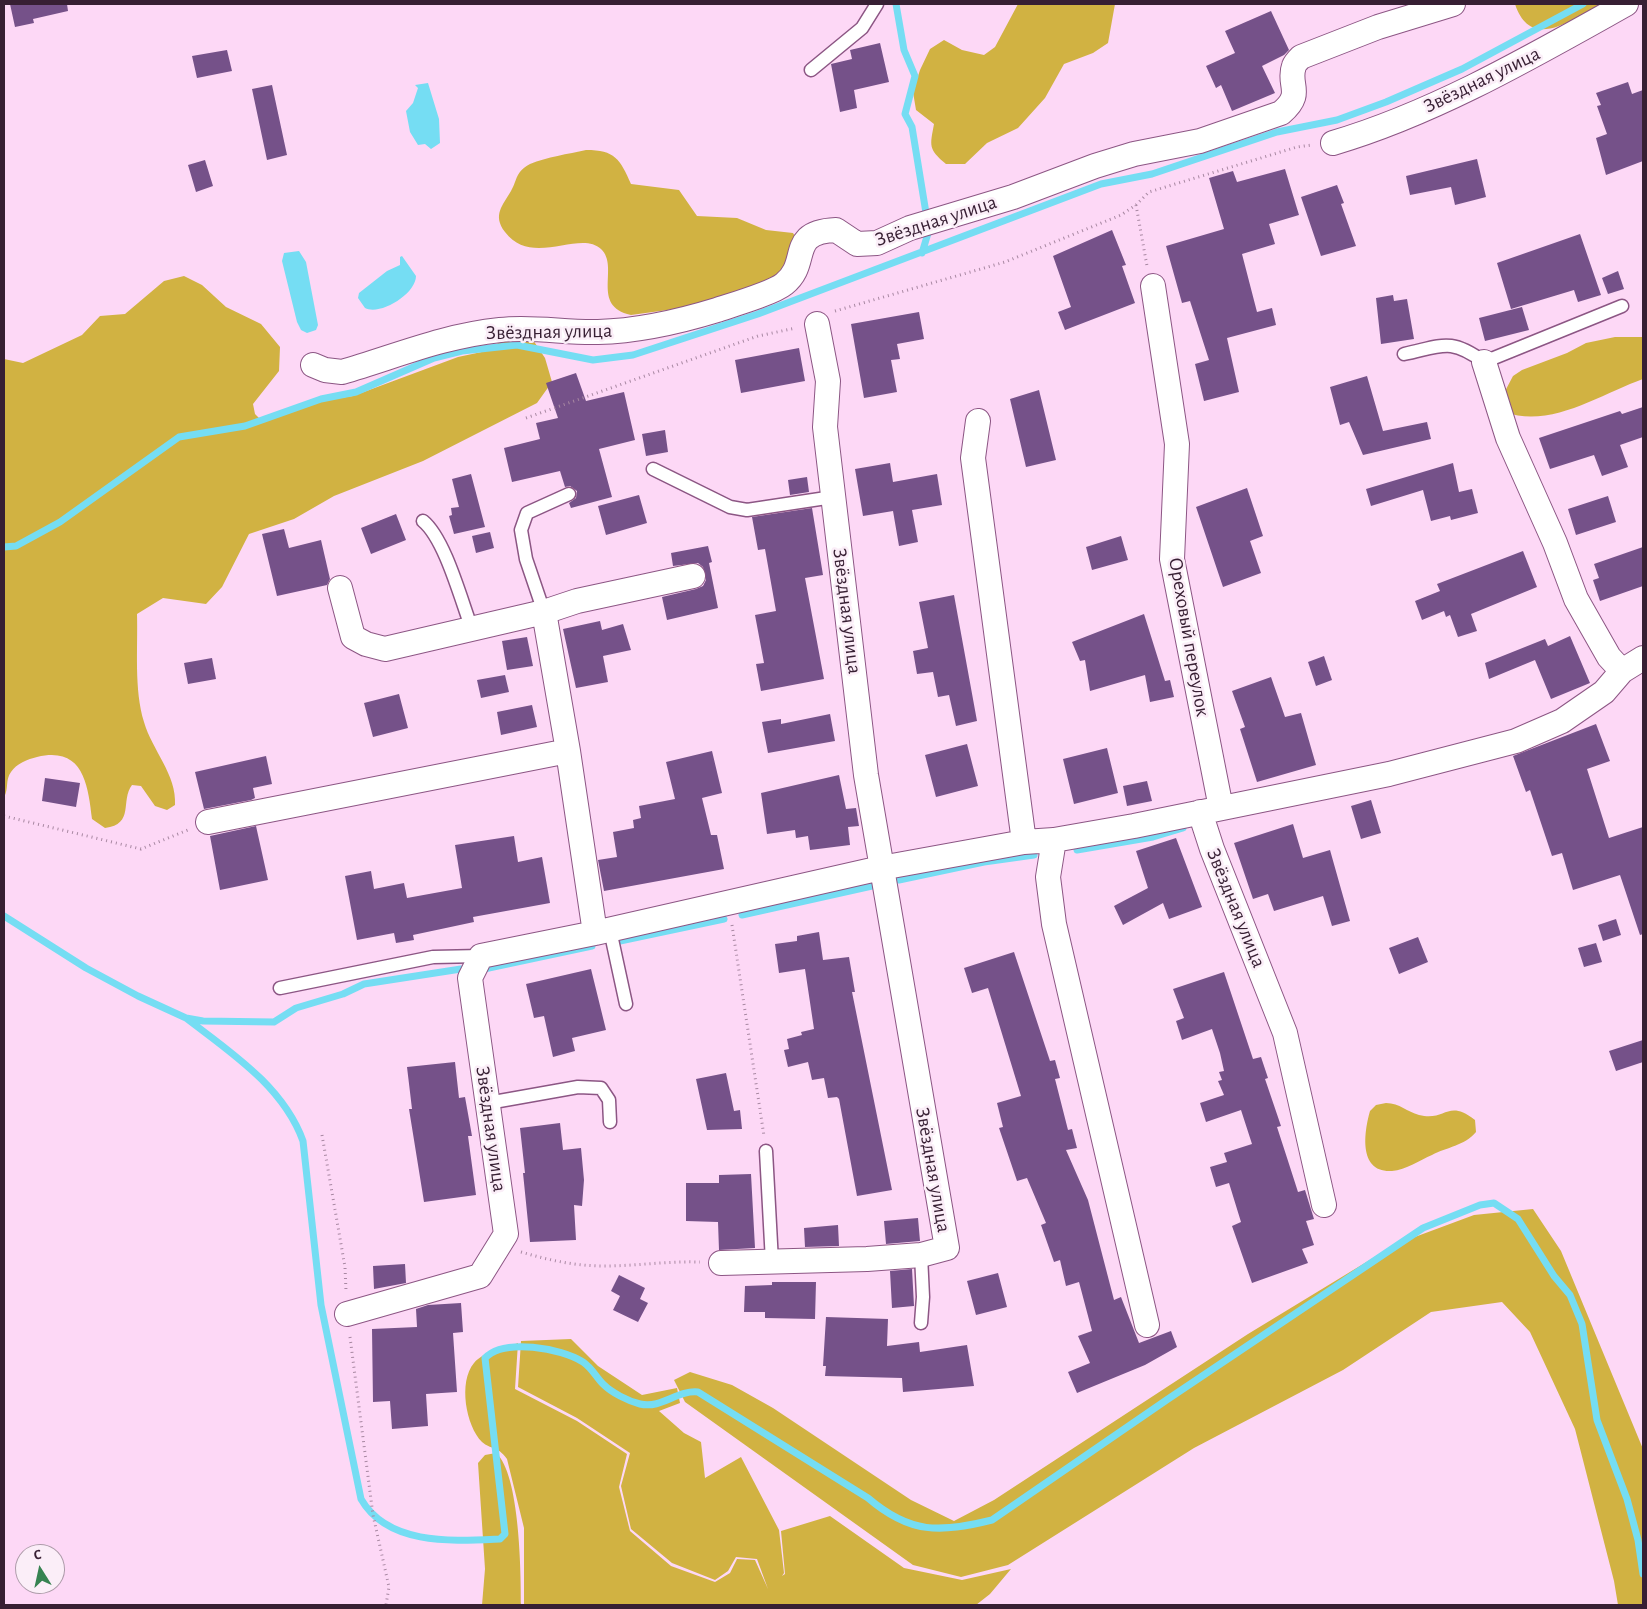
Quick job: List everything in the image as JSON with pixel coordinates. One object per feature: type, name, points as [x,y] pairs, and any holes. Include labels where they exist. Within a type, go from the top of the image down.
[{"type":"street","name":"Звёздная улица","points":[[313,365],[325,370],[342,372],[450,337],[502,329],[598,332],[627,330],[663,325],[719,309],[782,286],[792,277],[804,241],[811,234],[836,230],[857,244],[878,243],[910,228],[1013,197],[1095,166],[1134,154],[1200,141],[1281,113],[1290,106],[1294,95],[1293,67],[1301,56],[1378,27],[1453,4]]},
{"type":"street","name":"Звёздная улица","points":[[1333,143],[1378,130],[1525,60],[1626,4]]},
{"type":"street","name":"Ореховый переулок","points":[[1153,286],[1177,444],[1172,559],[1210,810]]},
{"type":"street","name":"Звёздная улица","points":[[721,1263],[921,1255],[947,1248],[866,775],[825,427],[828,381],[818,324]]},
{"type":"street","points":[[1484,362],[1508,438],[1556,543],[1576,600],[1609,657],[1622,671]]},
{"type":"street","points":[[978,421],[972,458],[1024,842]]},
{"type":"street","points":[[340,588],[353,637],[366,644],[384,649],[544,612],[577,601],[692,576]]},
{"type":"street","points":[[544,612],[602,932]]},
{"type":"street","points":[[481,956],[602,932],[881,868],[1024,842],[1054,840],[1389,774],[1516,741],[1562,721],[1604,692],[1622,671],[1643,658]]},
{"type":"street","points":[[208,822],[568,751]]},
{"type":"street","name":"Звёздная улица","points":[[1210,810],[1212,849],[1285,1033],[1324,1205]]},
{"type":"street","points":[[1054,840],[1048,877],[1054,924],[1147,1325]]},
{"type":"street","name":"Звёздная улица","points":[[347,1314],[480,1276],[506,1234],[470,978],[481,956]]},
{"type":"lane","points":[[811,70],[862,28],[877,4]]},
{"type":"lane","points":[[1404,354],[1450,344],[1468,350],[1484,362],[1622,306]]},
{"type":"lane","points":[[653,469],[730,507],[747,510],[833,497]]},
{"type":"lane","points":[[544,612],[526,559],[521,530],[527,512],[570,494]]},
{"type":"lane","points":[[422,521],[432,528],[440,542],[472,629]]},
{"type":"lane","points":[[602,932],[626,1004]]},
{"type":"lane","points":[[280,988],[433,956],[481,956]]},
{"type":"lane","points":[[488,1103],[578,1087],[601,1088],[609,1100],[610,1122]]},
{"type":"lane","points":[[766,1152],[772,1262]]},
{"type":"lane","points":[[921,1255],[923,1297],[921,1323]]},
{"type":"path","points":[[526,418],[758,336],[818,324],[836,310],[1005,262],[1121,214],[1136,205],[1149,192],[1298,147],[1333,143]]},
{"type":"path","points":[[1136,205],[1143,254],[1153,286]]},
{"type":"path","points":[[4,816],[140,849],[208,822]]},
{"type":"path","points":[[728,903],[766,1152]]},
{"type":"path","points":[[322,1135],[346,1267],[347,1314],[374,1516],[389,1587],[386,1605]]},
{"type":"path","points":[[499,1246],[551,1261],[604,1266],[669,1261],[721,1263]]},
{"type":"shaded area","points":[[1018,4],[1115,4],[1108,43],[1093,53],[1064,64],[1045,98],[1018,128],[987,143],[965,164],[946,164],[933,151],[931,142],[934,124],[916,110],[913,92],[920,70],[930,49],[944,40],[962,50],[984,55],[995,47]]},
{"type":"shaded area","points":[[1515,4],[1602,4],[1554,28],[1542,29],[1531,27],[1522,19]]},
{"type":"shaded area","points":[[586,150],[596,150],[610,154],[620,162],[631,184],[679,190],[697,216],[737,218],[766,230],[793,233],[807,257],[795,270],[704,305],[631,315],[619,310],[612,303],[608,295],[608,266],[606,257],[601,249],[592,244],[581,243],[542,248],[528,247],[516,242],[505,232],[499,220],[500,210],[519,173],[525,167],[543,159]]},
{"type":"shaded area","points":[[184,276],[202,285],[226,307],[261,324],[280,347],[279,371],[253,404],[255,414],[262,421],[307,403],[353,396],[458,357],[491,350],[504,337],[533,340],[545,358],[552,382],[537,403],[423,461],[334,496],[294,519],[249,534],[222,587],[206,604],[163,598],[137,614],[137,669],[141,709],[148,732],[172,783],[175,805],[167,810],[155,806],[141,786],[132,785],[127,798],[124,817],[114,826],[105,828],[92,819],[85,781],[80,771],[74,763],[64,757],[52,755],[37,757],[19,764],[9,775],[4,797],[4,359],[23,363],[82,335],[100,316],[125,314],[164,281]]},
{"type":"shaded area","points":[[1615,337],[1643,337],[1643,379],[1593,401],[1557,413],[1540,416],[1522,416],[1505,412],[1503,395],[1513,376],[1522,370],[1567,353],[1586,343]]},
{"type":"shaded area","points":[[1395,1104],[1419,1115],[1428,1116],[1458,1111],[1475,1120],[1476,1132],[1461,1143],[1408,1167],[1392,1171],[1381,1170],[1373,1165],[1369,1158],[1365,1140],[1370,1111],[1376,1105]]},
{"type":"shaded area","points":[[1533,1209],[1561,1251],[1643,1449],[1643,1605],[1618,1605],[1614,1581],[1575,1429],[1530,1332],[1502,1302],[1431,1312],[1343,1370],[1194,1448],[1008,1565],[961,1577],[913,1565],[685,1402],[674,1380],[690,1372],[732,1385],[773,1408],[911,1500],[954,1521],[994,1500],[1248,1334],[1396,1244],[1474,1215]]},
{"type":"shaded area","points":[[571,1339],[598,1366],[642,1395],[677,1388],[680,1403],[659,1411],[684,1433],[701,1442],[705,1478],[741,1457],[779,1530],[784,1573],[782,1576],[785,1574],[781,1531],[830,1516],[904,1568],[962,1580],[1011,1569],[990,1594],[976,1605],[524,1605],[524,1528],[507,1459],[500,1452],[482,1442],[476,1435],[468,1415],[465,1392],[469,1371],[478,1359],[501,1348],[518,1343],[515,1389],[577,1421],[627,1454],[619,1487],[630,1531],[671,1566],[715,1582],[730,1573],[737,1559],[755,1560],[768,1589],[757,1559],[736,1557],[728,1571],[715,1580],[672,1563],[631,1529],[621,1486],[630,1453],[577,1418],[518,1387],[521,1341]]},
{"type":"shaded area","points":[[496,1453],[504,1464],[510,1481],[518,1525],[521,1605],[482,1605],[485,1569],[478,1463],[485,1455]]},
{"type":"water","points":[[428,83],[439,119],[440,143],[431,149],[425,144],[418,145],[410,132],[406,111],[413,103],[418,88],[415,85]]},
{"type":"water","points":[[299,251],[306,262],[318,325],[316,330],[307,333],[301,330],[297,322],[282,261],[284,253]]},
{"type":"water","points":[[402,256],[416,276],[410,290],[388,306],[371,310],[365,308],[358,298],[359,293],[387,271],[400,265],[400,257]]},
{"type":"building","points":[[10,4],[67,4],[68,11],[33,19],[34,23],[15,27]]},
{"type":"building","points":[[1271,11],[1289,50],[1284,55],[1262,66],[1275,93],[1232,111],[1221,85],[1216,88],[1206,66],[1235,53],[1225,31]]},
{"type":"building","points":[[880,43],[889,82],[854,90],[857,108],[840,112],[831,64],[852,59],[850,50]]},
{"type":"building","points":[[227,50],[232,71],[197,78],[192,56]]},
{"type":"building","points":[[1628,82],[1632,94],[1643,90],[1643,161],[1606,175],[1596,138],[1607,134],[1597,106],[1601,105],[1596,93]]},
{"type":"building","points":[[272,85],[287,155],[267,160],[252,89]]},
{"type":"building","points":[[1477,159],[1486,197],[1455,205],[1451,187],[1410,195],[1406,176]]},
{"type":"building","points":[[205,160],[213,186],[196,192],[188,165]]},
{"type":"building","points":[[1285,169],[1299,215],[1269,224],[1275,244],[1242,254],[1257,312],[1272,308],[1276,325],[1227,338],[1239,392],[1204,401],[1195,364],[1209,360],[1190,301],[1182,303],[1166,246],[1224,229],[1209,178],[1233,171],[1237,182]]},
{"type":"building","points":[[1337,185],[1344,203],[1341,204],[1356,246],[1321,256],[1301,197]]},
{"type":"building","points":[[1112,230],[1126,265],[1122,266],[1135,303],[1065,330],[1058,312],[1071,307],[1053,256]]},
{"type":"building","points":[[1580,234],[1601,295],[1578,302],[1574,290],[1511,309],[1497,263]]},
{"type":"building","points":[[1618,271],[1624,289],[1608,294],[1602,278]]},
{"type":"building","points":[[1393,295],[1394,301],[1407,299],[1414,339],[1381,344],[1376,298]]},
{"type":"building","points":[[1522,307],[1529,330],[1485,341],[1479,318]]},
{"type":"building","points":[[919,312],[924,339],[897,344],[900,359],[891,360],[897,392],[864,398],[851,324]]},
{"type":"building","points":[[799,348],[805,381],[741,393],[735,360]]},
{"type":"building","points":[[576,373],[586,401],[624,392],[635,440],[599,449],[612,497],[571,508],[569,503],[576,498],[577,491],[570,486],[565,487],[560,471],[512,482],[504,448],[540,439],[536,423],[558,418],[546,383]]},
{"type":"building","points":[[1367,376],[1383,431],[1427,422],[1431,439],[1363,455],[1349,422],[1340,425],[1330,387]]},
{"type":"building","points":[[1039,390],[1056,460],[1026,467],[1010,399]]},
{"type":"building","points":[[1643,407],[1643,437],[1620,445],[1628,467],[1602,476],[1594,455],[1550,469],[1539,438],[1620,411],[1622,414]]},
{"type":"building","points":[[665,430],[668,452],[646,456],[642,434]]},
{"type":"building","points":[[890,463],[893,482],[937,474],[942,505],[912,510],[918,542],[899,546],[893,511],[863,516],[855,469]]},
{"type":"building","points":[[1453,463],[1459,492],[1472,489],[1478,513],[1451,520],[1450,516],[1431,521],[1423,490],[1371,506],[1366,489]]},
{"type":"building","points":[[471,474],[485,527],[454,534],[449,516],[452,515],[451,508],[459,507],[452,479]]},
{"type":"building","points":[[807,477],[809,492],[790,495],[788,480]]},
{"type":"building","points":[[1247,488],[1263,536],[1250,541],[1261,573],[1223,587],[1196,507]]},
{"type":"building","points":[[639,495],[647,523],[606,535],[598,506]]},
{"type":"building","points":[[1608,496],[1616,522],[1576,535],[1568,509]]},
{"type":"building","points":[[812,508],[823,575],[805,578],[824,679],[761,691],[756,664],[764,663],[755,615],[776,611],[765,549],[758,550],[752,517]]},
{"type":"building","points":[[396,514],[406,540],[371,554],[361,528]]},
{"type":"building","points":[[284,529],[289,548],[321,540],[330,579],[327,585],[277,596],[262,534]]},
{"type":"building","points":[[490,532],[494,548],[476,553],[472,536]]},
{"type":"building","points":[[1121,536],[1128,560],[1092,570],[1086,547]]},
{"type":"building","points":[[708,546],[712,562],[709,563],[718,608],[667,620],[662,597],[696,589],[703,586],[706,580],[703,567],[698,563],[673,566],[671,553]]},
{"type":"building","points":[[1643,547],[1643,586],[1600,601],[1593,580],[1599,578],[1594,564]]},
{"type":"building","points":[[1523,551],[1537,587],[1471,614],[1477,631],[1458,637],[1450,615],[1446,617],[1444,611],[1422,620],[1415,601],[1440,591],[1437,584]]},
{"type":"building","points":[[954,595],[977,721],[956,726],[949,695],[938,697],[933,672],[917,674],[913,651],[928,648],[919,602]]},
{"type":"building","points":[[1144,614],[1165,681],[1170,680],[1174,697],[1150,702],[1145,675],[1090,691],[1085,660],[1080,661],[1072,642]]},
{"type":"building","points":[[600,621],[602,630],[623,624],[631,650],[603,656],[608,682],[576,688],[563,629]]},
{"type":"building","points":[[1570,636],[1590,683],[1551,699],[1535,660],[1489,679],[1485,663],[1545,639],[1548,646]]},
{"type":"building","points":[[527,637],[533,666],[507,670],[502,641]]},
{"type":"building","points":[[1324,656],[1332,680],[1316,686],[1308,662]]},
{"type":"building","points":[[212,658],[216,679],[188,684],[184,663]]},
{"type":"building","points":[[505,675],[509,692],[481,698],[477,680]]},
{"type":"building","points":[[1271,677],[1285,717],[1301,713],[1316,765],[1257,782],[1240,729],[1245,727],[1232,691]]},
{"type":"building","points":[[399,694],[408,728],[373,737],[364,703]]},
{"type":"building","points":[[532,705],[537,727],[501,735],[497,712]]},
{"type":"building","points":[[830,714],[835,741],[768,753],[762,722],[781,719],[781,724]]},
{"type":"building","points":[[1596,724],[1610,761],[1587,769],[1609,838],[1643,827],[1643,934],[1640,935],[1620,875],[1573,890],[1562,853],[1552,856],[1530,790],[1526,792],[1513,756]]},
{"type":"building","points":[[967,744],[978,786],[936,797],[925,755]]},
{"type":"building","points":[[1107,748],[1118,793],[1074,804],[1063,759]]},
{"type":"building","points":[[712,751],[722,793],[702,798],[711,835],[717,835],[724,869],[604,891],[598,860],[617,857],[613,832],[634,828],[633,820],[641,818],[639,806],[675,799],[666,762]]},
{"type":"building","points":[[266,756],[272,784],[253,788],[255,798],[251,800],[204,809],[195,772]]},
{"type":"building","points":[[839,775],[846,809],[856,808],[859,826],[848,827],[850,845],[810,850],[808,836],[796,838],[795,830],[767,834],[761,793]]},
{"type":"building","points":[[45,778],[80,783],[76,807],[42,801]]},
{"type":"building","points":[[1147,781],[1152,801],[1127,806],[1123,786]]},
{"type":"building","points":[[1371,800],[1381,833],[1361,839],[1351,806]]},
{"type":"building","points":[[1293,824],[1303,858],[1330,850],[1350,921],[1332,926],[1323,896],[1274,911],[1268,894],[1253,899],[1234,843]]},
{"type":"building","points":[[256,826],[268,880],[220,890],[210,836]]},
{"type":"building","points":[[514,836],[518,862],[542,857],[550,903],[473,917],[474,922],[413,935],[414,940],[396,943],[394,933],[357,940],[345,876],[371,871],[374,889],[404,883],[407,898],[462,888],[455,845]]},
{"type":"building","points":[[1176,838],[1202,907],[1169,919],[1163,903],[1123,925],[1114,906],[1148,888],[1136,851]]},
{"type":"building","points":[[1616,919],[1621,935],[1603,941],[1598,925]]},
{"type":"building","points":[[819,932],[823,960],[849,957],[855,992],[852,992],[892,1190],[857,1196],[839,1099],[837,1097],[828,1098],[824,1078],[812,1080],[808,1062],[788,1067],[784,1050],[789,1049],[787,1039],[802,1035],[801,1032],[814,1029],[805,969],[779,973],[775,944],[797,941],[797,936]]},
{"type":"building","points":[[1418,937],[1428,962],[1399,974],[1389,948]]},
{"type":"building","points":[[1596,943],[1602,962],[1584,967],[1578,948]]},
{"type":"building","points":[[1014,952],[1050,1061],[1055,1060],[1060,1078],[1055,1079],[1068,1130],[1072,1129],[1077,1148],[1066,1150],[1088,1200],[1114,1300],[1121,1297],[1139,1343],[1171,1331],[1177,1347],[1145,1365],[1077,1393],[1068,1372],[1090,1363],[1078,1336],[1092,1331],[1079,1282],[1066,1286],[1060,1260],[1054,1262],[1041,1225],[1046,1223],[1027,1178],[1017,1181],[999,1128],[1003,1127],[997,1103],[1021,1096],[988,988],[972,993],[964,968]]},
{"type":"building","points":[[591,969],[606,1030],[572,1038],[575,1051],[553,1057],[544,1016],[534,1018],[526,984]]},
{"type":"building","points":[[1224,972],[1253,1059],[1261,1057],[1268,1078],[1265,1079],[1281,1126],[1277,1127],[1298,1192],[1305,1190],[1314,1219],[1306,1221],[1314,1245],[1302,1249],[1308,1263],[1252,1283],[1232,1226],[1241,1222],[1229,1183],[1216,1187],[1210,1167],[1227,1162],[1224,1153],[1252,1144],[1241,1110],[1206,1122],[1200,1103],[1224,1095],[1218,1081],[1222,1080],[1219,1072],[1224,1071],[1220,1053],[1212,1029],[1182,1040],[1176,1021],[1184,1018],[1173,989]]},
{"type":"building","points":[[1643,1040],[1643,1062],[1616,1071],[1609,1051]]},
{"type":"building","points":[[455,1062],[459,1098],[465,1097],[472,1136],[468,1136],[476,1195],[424,1202],[409,1109],[412,1109],[407,1067]]},
{"type":"building","points":[[726,1073],[734,1111],[740,1110],[742,1129],[707,1130],[696,1079]]},
{"type":"building","points":[[560,1123],[563,1150],[581,1148],[584,1180],[582,1206],[574,1205],[576,1240],[530,1242],[520,1128]]},
{"type":"building","points":[[751,1174],[755,1248],[719,1250],[718,1222],[686,1221],[686,1183],[719,1183],[719,1175]]},
{"type":"building","points":[[918,1218],[920,1241],[886,1244],[884,1221]]},
{"type":"building","points":[[838,1225],[839,1246],[805,1247],[804,1228]]},
{"type":"building","points":[[405,1264],[406,1283],[374,1289],[373,1266]]},
{"type":"building","points":[[912,1269],[914,1306],[892,1308],[890,1271]]},
{"type":"building","points":[[998,1273],[1007,1307],[976,1315],[967,1281]]},
{"type":"building","points":[[619,1275],[645,1288],[640,1299],[648,1303],[638,1322],[613,1310],[620,1296],[611,1291]]},
{"type":"building","points":[[772,1282],[816,1282],[815,1319],[765,1318],[765,1312],[744,1312],[745,1286],[772,1285]]},
{"type":"building","points":[[461,1303],[463,1332],[453,1333],[457,1392],[426,1394],[428,1426],[392,1429],[390,1401],[373,1402],[372,1329],[417,1327],[416,1309],[428,1305]]},
{"type":"building","points":[[826,1317],[888,1319],[887,1346],[919,1342],[920,1352],[967,1345],[974,1386],[903,1392],[902,1378],[825,1376],[826,1366],[823,1366]]},
{"type":"waterway","points":[[896,4],[904,50],[915,76],[905,114],[912,127],[926,213]]},
{"type":"waterway","points":[[4,547],[16,546],[60,522],[179,437],[245,426],[321,399],[356,392],[434,358],[462,351],[517,345],[593,360],[633,355],[758,314],[1101,184],[1152,174],[1277,132],[1337,120],[1386,102],[1462,69],[1583,4]]},
{"type":"waterway","points":[[922,253],[929,230]]},
{"type":"waterway","points":[[1077,850],[1153,837],[1183,828]]},
{"type":"waterway","points":[[899,880],[984,862],[1034,855]]},
{"type":"waterway","points":[[742,915],[872,886]]},
{"type":"waterway","points":[[4,916],[86,968],[138,996],[186,1018],[203,1021],[274,1022],[296,1008],[343,994],[364,984],[461,969]]},
{"type":"waterway","points":[[620,941],[724,919]]},
{"type":"waterway","points":[[484,969],[592,946]]},
{"type":"waterway","points":[[186,1018],[237,1057],[269,1087],[294,1121],[303,1141],[321,1305],[361,1499],[373,1514],[388,1525],[405,1533],[443,1540],[500,1539],[505,1534],[485,1358],[505,1348],[519,1347],[547,1349],[573,1357],[586,1364],[603,1384],[611,1390],[625,1399],[640,1404],[655,1404],[690,1392],[698,1392],[868,1498],[883,1510],[912,1524],[941,1528],[992,1520],[1423,1228],[1480,1205],[1494,1203],[1518,1219],[1554,1276],[1570,1295],[1582,1324],[1597,1420],[1627,1499],[1638,1540],[1643,1574]]}]
